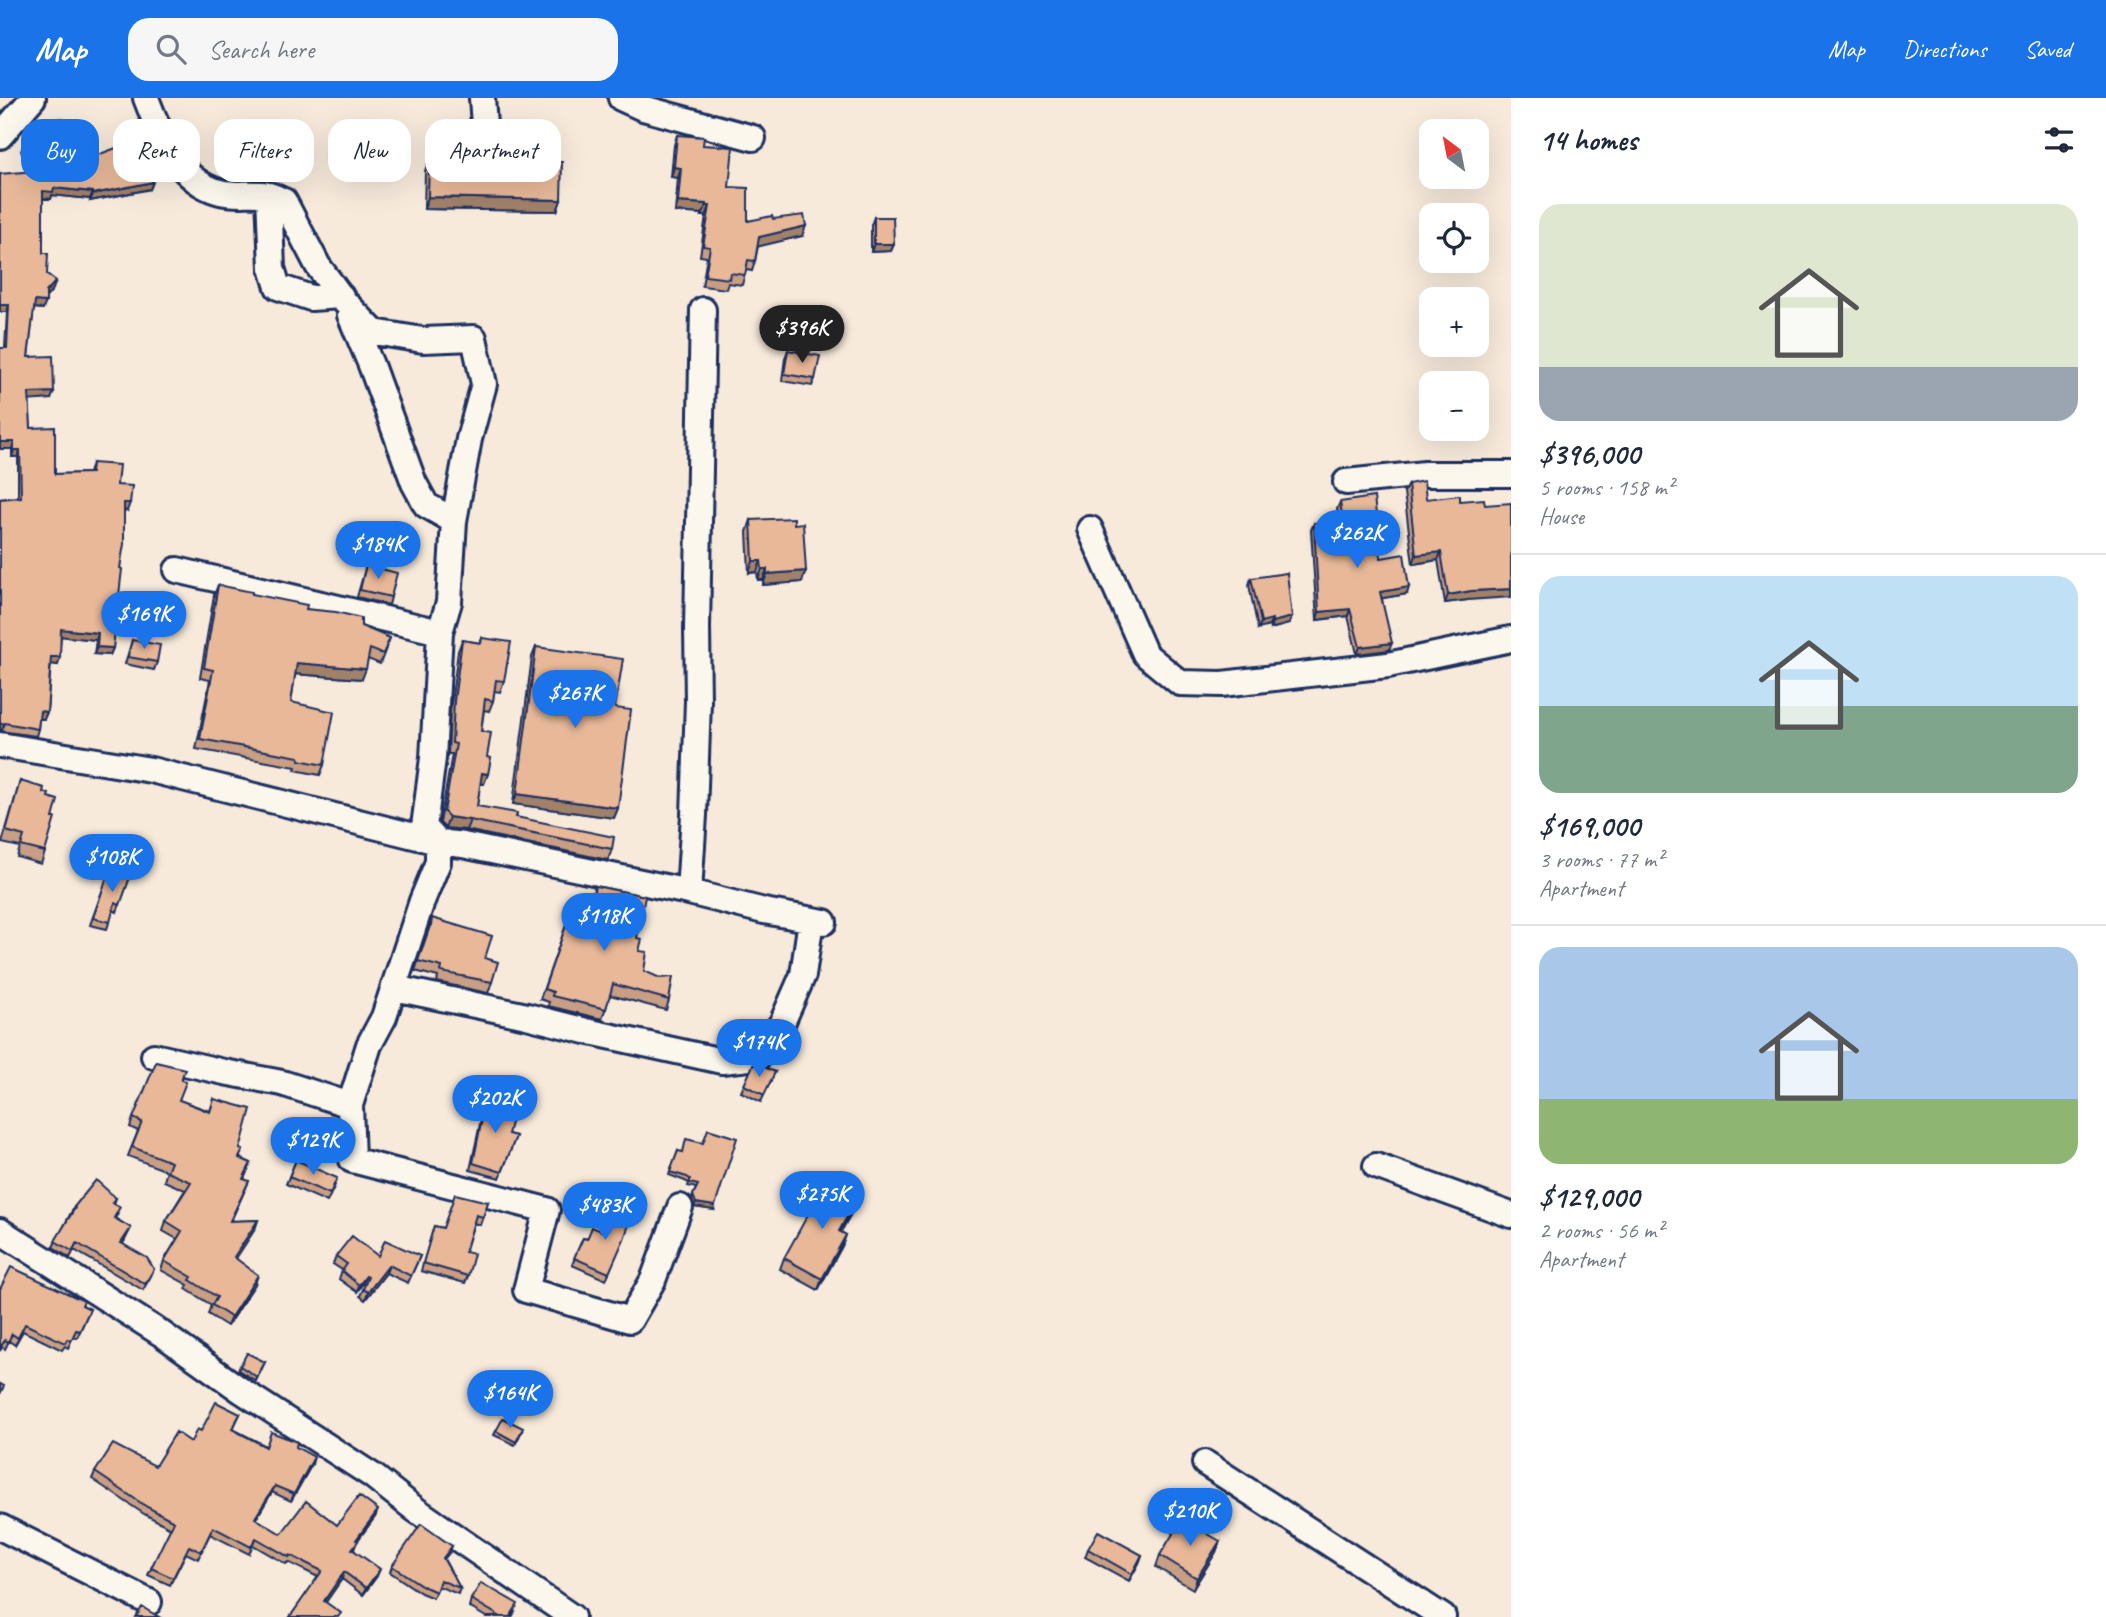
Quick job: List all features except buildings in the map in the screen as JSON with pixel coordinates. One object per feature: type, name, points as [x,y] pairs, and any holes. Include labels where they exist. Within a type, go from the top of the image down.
[{"type":"street","points":[[0,136],[33,98]]},
{"type":"street","points":[[146,98],[169,150],[192,178],[220,192],[269,195],[284,201],[318,266],[342,299],[374,332],[423,340],[474,338],[484,384],[469,439],[454,520],[449,603],[440,632],[433,758],[424,827],[439,842],[438,862],[422,901],[384,1017],[369,1045],[350,1105],[352,1160],[547,1210],[526,1290],[630,1320],[653,1280],[680,1207]]},
{"type":"street","points":[[482,98],[484,119]]},
{"type":"street","points":[[621,98],[643,108],[753,138]]},
{"type":"street","points":[[269,195],[272,268],[278,287],[311,298],[342,299]]},
{"type":"street","points":[[342,299],[371,365],[414,483],[426,505],[454,520]]},
{"type":"street","points":[[689,892],[698,701],[697,628],[704,310]]},
{"type":"street","points":[[1346,482],[1425,474],[1511,474]]},
{"type":"street","points":[[1090,529],[1145,654],[1180,683],[1222,684],[1388,666],[1511,639]]},
{"type":"street","points":[[177,570],[440,632]]},
{"type":"street","points":[[0,745],[151,770],[439,842],[818,921],[803,975],[782,1023],[758,1057],[722,1061],[394,988]]},
{"type":"street","points":[[154,1056],[282,1083],[350,1105]]},
{"type":"street","points":[[1376,1166],[1511,1215]]},
{"type":"street","points":[[0,1231],[162,1334],[373,1476],[416,1510],[572,1617]]},
{"type":"street","points":[[1205,1463],[1443,1617]]},
{"type":"street","points":[[0,1527],[149,1602]]}]
